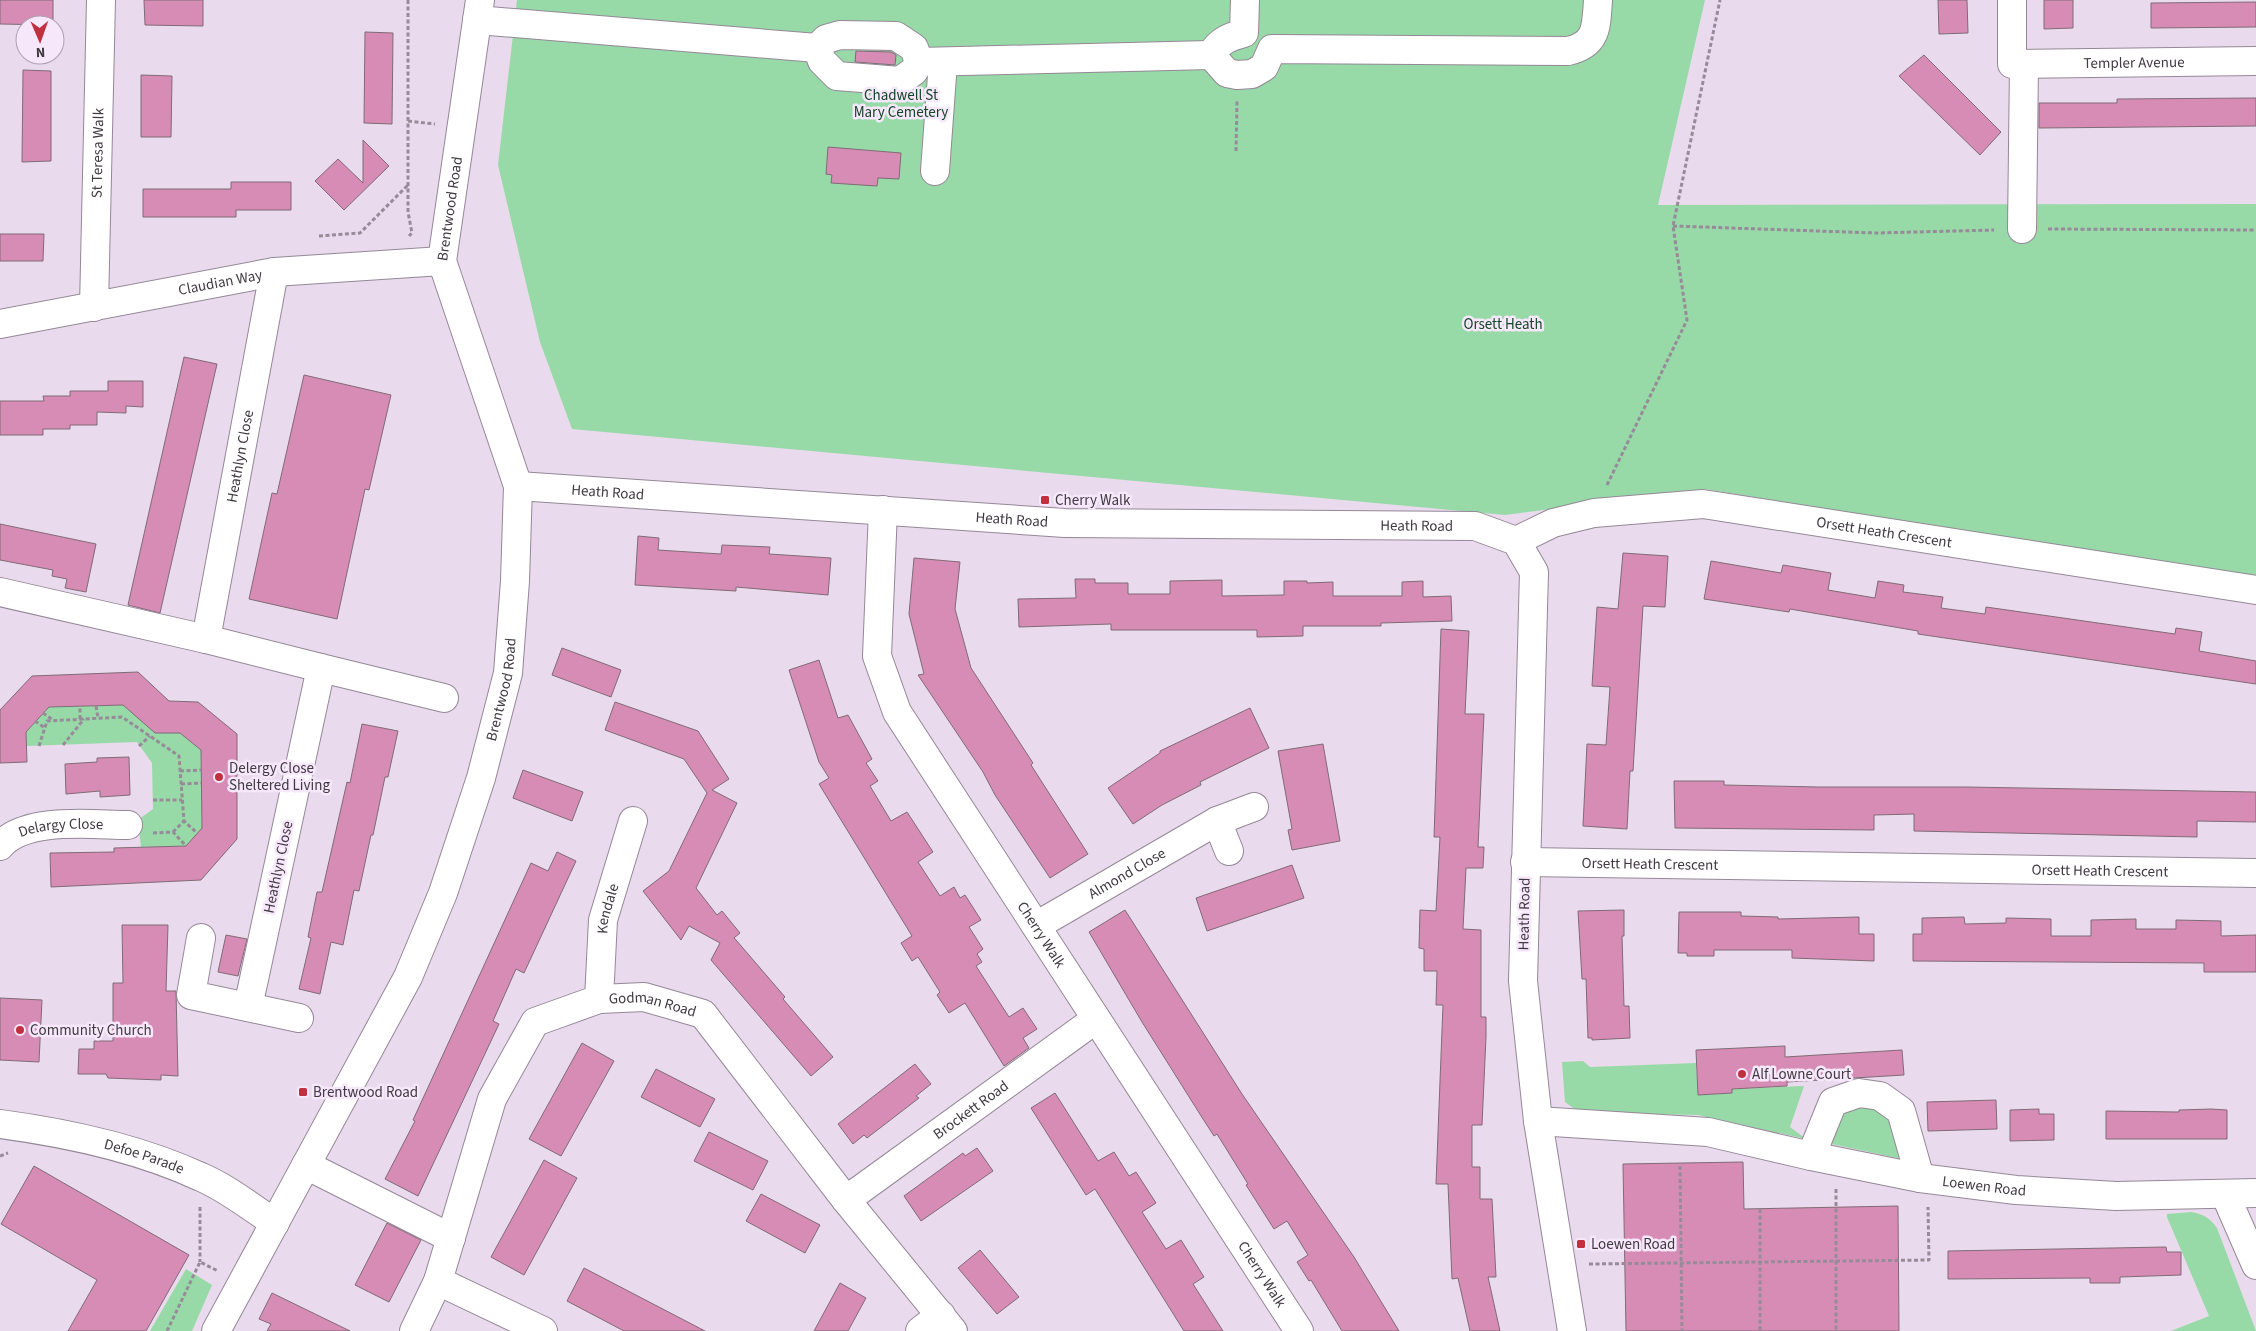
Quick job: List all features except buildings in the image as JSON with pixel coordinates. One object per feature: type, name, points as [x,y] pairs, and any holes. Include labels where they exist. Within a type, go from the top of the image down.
[{"type":"street","name":"St Teresa Walk","points":[[94,307],[102,0]]},
{"type":"street","points":[[1244,33],[1245,0]]},
{"type":"street","points":[[1212,55],[1217,45],[1228,38],[1244,33],[1259,39],[1272,49],[1568,50],[1581,48],[1590,40],[1596,28],[1598,0]]},
{"type":"street","points":[[2012,0],[2018,64],[2022,229]]},
{"type":"street","points":[[479,10],[817,48]]},
{"type":"street","name":"Brentwood Road","points":[[216,1331],[408,978],[443,893],[481,778],[508,674],[515,581],[518,486],[442,261],[479,10]]},
{"type":"street","points":[[817,48],[826,39],[840,34],[896,36],[931,62],[935,172]]},
{"type":"street","points":[[817,48],[822,60],[838,76],[900,80],[931,62],[1212,55]]},
{"type":"street","points":[[1212,55],[1226,73],[1237,75],[1252,74],[1264,67],[1272,49]]},
{"type":"street","name":"Templer Avenue","points":[[2018,64],[2256,60]]},
{"type":"street","name":"Claudian Way","points":[[0,324],[274,272],[442,261]]},
{"type":"street","name":"Heathlyn Close","points":[[206,639],[274,272]]},
{"type":"street","name":"Heath Road","points":[[518,486],[1065,523],[1475,526],[1516,541],[1534,572],[1524,862],[1523,981],[1538,1121],[1572,1331]]},
{"type":"street","name":"Orsett Heath Crescent","points":[[1516,541],[1553,523],[1594,513],[1703,504],[2256,590]]},
{"type":"street","name":"Cherry Walk","points":[[883,510],[877,656],[897,712],[1298,1331]]},
{"type":"street","points":[[0,592],[206,639],[444,698]]},
{"type":"street","name":"Heathlyn Close","points":[[248,1007],[320,668]]},
{"type":"street","name":"Almond Close","points":[[1036,926],[1216,821],[1254,807]]},
{"type":"street","name":"Kendale","points":[[599,999],[603,920],[633,821]]},
{"type":"street","points":[[1216,821],[1229,851]]},
{"type":"street","name":"Delargy Close","points":[[2,837],[40,826],[139,829]]},
{"type":"street","name":"Orsett Heath Crescent","points":[[1524,862],[2256,873]]},
{"type":"street","points":[[201,938],[190,995],[299,1018]]},
{"type":"street","name":"Godman Road","points":[[414,1331],[438,1281],[492,1099],[535,1022],[599,999],[644,997],[703,1014],[846,1200],[947,1323]]},
{"type":"street","name":"Brockett Road","points":[[846,1200],[1096,1019]]},
{"type":"street","points":[[1823,1159],[1833,1102],[1859,1093],[1880,1096],[1901,1112],[1924,1189]]},
{"type":"street","name":"Loewen Road","points":[[1538,1121],[1708,1132],[1823,1159],[1924,1189],[2016,1190],[2116,1196],[2256,1193]]},
{"type":"street","name":"Defoe Parade","points":[[0,1124],[48,1130],[128,1150],[156,1160],[203,1177],[276,1223]]},
{"type":"street","points":[[306,1165],[450,1238]]},
{"type":"street","points":[[2225,1194],[2256,1265]]},
{"type":"street","points":[[438,1281],[543,1331]]},
{"type":"street","points":[[920,1331],[947,1323]]},
{"type":"path","points":[[395,264],[394,247],[402,244],[412,233],[408,212],[408,0]]},
{"type":"path","points":[[1594,513],[1687,320],[1673,226],[1720,0]]},
{"type":"path","points":[[1236,151],[1237,75]]},
{"type":"path","points":[[408,121],[437,124]]},
{"type":"path","points":[[319,236],[360,232],[408,185]]},
{"type":"path","points":[[1673,226],[1876,233],[2022,229],[2256,230]]},
{"type":"path","points":[[63,745],[82,719],[80,706]]},
{"type":"path","points":[[96,706],[98,718]]},
{"type":"path","points":[[42,713],[54,720]]},
{"type":"path","points":[[39,746],[47,721],[122,717],[178,756],[184,821],[197,834]]},
{"type":"path","points":[[35,721],[45,728]]},
{"type":"path","points":[[139,746],[150,736]]},
{"type":"path","points":[[180,771],[201,770]]},
{"type":"path","points":[[181,784],[201,783]]},
{"type":"path","points":[[153,800],[182,800]]},
{"type":"path","points":[[173,832],[184,821]]},
{"type":"path","points":[[139,829],[173,832],[186,846]]},
{"type":"path","points":[[0,1156],[11,1152]]},
{"type":"path","points":[[1823,1159],[1836,1261],[1836,1331]]},
{"type":"path","points":[[1680,1166],[1682,1331]]},
{"type":"path","points":[[1586,1264],[1929,1260],[1924,1189]]},
{"type":"path","points":[[167,1331],[200,1262],[200,1200]]},
{"type":"path","points":[[1760,1210],[1760,1331]]},
{"type":"path","points":[[200,1262],[241,1282]]},
{"type":"green space","name":"Orsett Heath","points":[[517,0],[1705,0],[1658,205],[2256,204],[2256,579],[1705,489],[1505,515],[572,429],[540,342],[498,165]]},
{"type":"green space","points":[[123,705],[180,733],[201,750],[202,828],[186,846],[141,847],[138,820],[153,809],[152,763],[137,742],[26,746],[26,732],[49,707]]},
{"type":"green space","points":[[1583,1061],[1590,1067],[1696,1063],[1698,1095],[1732,1093],[1732,1089],[1804,1086],[1790,1127],[1806,1139],[1698,1115],[1588,1113],[1576,1110],[1565,1102],[1562,1062]]},
{"type":"green space","points":[[1864,1102],[1893,1115],[1907,1160],[1827,1143],[1836,1114]]},
{"type":"green space","points":[[2191,1212],[2206,1217],[2217,1228],[2256,1331],[2171,1331],[2209,1316],[2167,1217],[2167,1214]]},
{"type":"green space","points":[[186,1269],[212,1285],[192,1331],[150,1331]]},
{"type":"place","name":"Cherry Walk","points":[[1045,500]]},
{"type":"place","name":"Delergy Close Sheltered Living","points":[[219,777]]},
{"type":"place","name":"Community Church","points":[[20,1030]]},
{"type":"place","name":"Alf Lowne Court","points":[[1742,1074]]},
{"type":"place","name":"Brentwood Road","points":[[303,1092]]},
{"type":"place","name":"Loewen Road","points":[[1581,1244]]},
{"type":"park label","name":"Chadwell St Mary Cemetery","points":[[901,104]]}]
